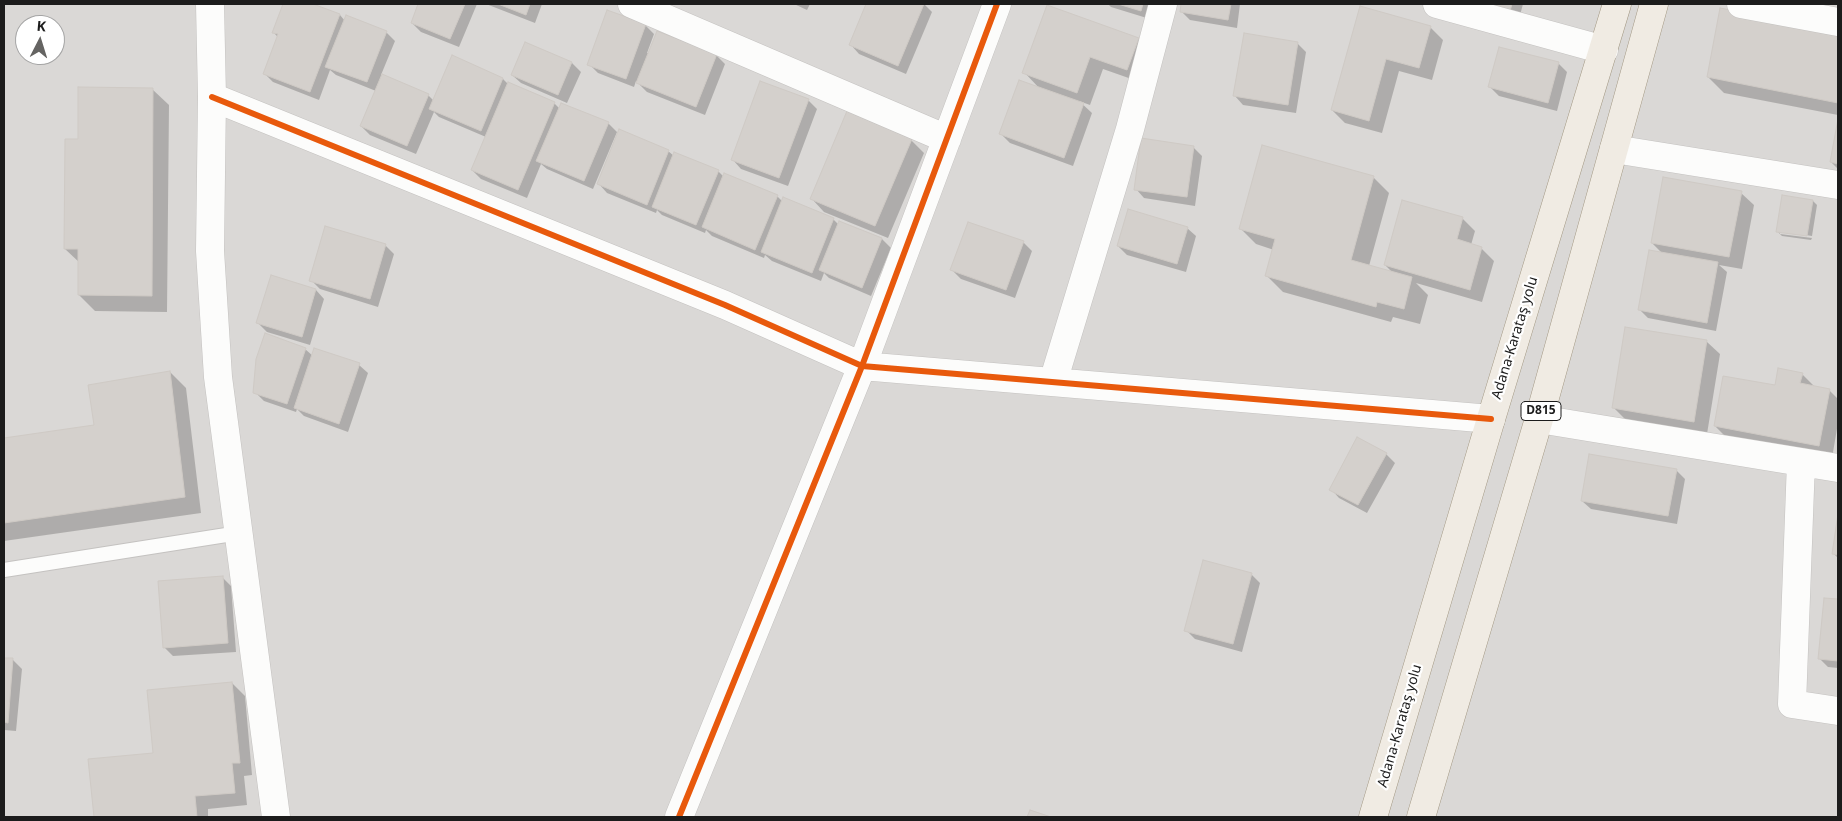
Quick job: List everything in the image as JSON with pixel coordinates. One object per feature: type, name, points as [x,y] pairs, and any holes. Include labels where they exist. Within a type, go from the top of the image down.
[{"type":"main road","name":"Adana-Karataş yolu","points":[[1373,817],[1617,4]]},
{"type":"main road","name":"D815","points":[[1421,817],[1538,419],[1654,4]]},
{"type":"street","points":[[210,4],[212,97],[210,251],[218,377],[276,817]]},
{"type":"street","points":[[632,4],[947,139]]},
{"type":"street","points":[[679,817],[862,366],[997,4]]},
{"type":"street","points":[[1053,382],[1130,129],[1163,4]]},
{"type":"street","points":[[1437,4],[1604,50]]},
{"type":"street","points":[[1741,4],[1838,22]]},
{"type":"street","points":[[212,97],[725,305],[862,366],[1491,419]]},
{"type":"street","points":[[1614,149],[1838,185]]},
{"type":"street","points":[[1538,419],[1838,468]]},
{"type":"street","points":[[1801,462],[1792,704],[1838,711]]},
{"type":"lane","points":[[4,570],[239,533]]},
{"type":"shaded area","points":[[4,4],[1838,4],[1838,817],[4,817]]},
{"type":"building","points":[[283,4],[313,4],[340,14],[310,92],[263,74],[278,34],[272,33]]},
{"type":"building","points":[[418,4],[465,4],[450,39],[411,23]]},
{"type":"building","points":[[498,4],[530,4],[526,15]]},
{"type":"building","points":[[866,4],[924,4],[898,66],[849,45]]},
{"type":"building","points":[[1118,4],[1143,4],[1141,11]]},
{"type":"building","points":[[1181,4],[1231,4],[1228,20],[1180,12]]},
{"type":"building","points":[[1484,4],[1512,4],[1510,11]]},
{"type":"building","points":[[1047,5],[1139,38],[1127,70],[1090,57],[1077,93],[1022,73]]},
{"type":"building","points":[[1360,6],[1431,26],[1419,68],[1386,59],[1369,121],[1331,110]]},
{"type":"building","points":[[1720,8],[1838,31],[1838,103],[1707,77]]},
{"type":"building","points":[[607,10],[646,24],[626,79],[587,65]]},
{"type":"building","points":[[346,15],[387,31],[367,82],[325,67]]},
{"type":"building","points":[[657,31],[717,54],[696,107],[636,83]]},
{"type":"building","points":[[1244,33],[1298,42],[1288,105],[1233,96]]},
{"type":"building","points":[[525,42],[572,62],[558,95],[511,75]]},
{"type":"building","points":[[1499,47],[1559,62],[1548,103],[1488,87]]},
{"type":"building","points":[[452,55],[503,78],[481,131],[429,109]]},
{"type":"building","points":[[382,74],[429,94],[407,146],[360,126]]},
{"type":"building","points":[[1019,80],[1084,103],[1064,158],[999,134]]},
{"type":"building","points":[[760,81],[809,99],[779,178],[731,160]]},
{"type":"building","points":[[508,82],[555,102],[518,190],[471,170]]},
{"type":"building","points":[[78,87],[153,88],[152,296],[78,295],[78,249],[64,249],[65,139],[78,139]]},
{"type":"building","points":[[561,103],[609,122],[584,181],[536,161]]},
{"type":"building","points":[[847,111],[912,139],[875,226],[810,199]]},
{"type":"building","points":[[1838,119],[1838,164],[1830,162]]},
{"type":"building","points":[[619,129],[669,150],[647,205],[597,184]]},
{"type":"building","points":[[1141,138],[1194,146],[1187,197],[1134,190]]},
{"type":"building","points":[[1262,145],[1374,176],[1351,260],[1412,277],[1404,309],[1377,302],[1376,307],[1265,276],[1275,239],[1239,229]]},
{"type":"building","points":[[674,152],[719,170],[696,225],[652,207]]},
{"type":"building","points":[[724,173],[778,195],[755,250],[702,227]]},
{"type":"building","points":[[1663,177],[1742,191],[1729,257],[1651,243]]},
{"type":"building","points":[[1782,195],[1813,200],[1807,236],[1776,232]]},
{"type":"building","points":[[783,197],[834,218],[812,273],[761,252]]},
{"type":"building","points":[[1402,200],[1463,217],[1457,239],[1482,247],[1470,290],[1384,265]]},
{"type":"building","points":[[1128,209],[1188,227],[1177,264],[1117,246]]},
{"type":"building","points":[[839,221],[882,238],[862,288],[819,270]]},
{"type":"building","points":[[968,222],[1024,241],[1006,290],[950,270]]},
{"type":"building","points":[[325,226],[386,244],[370,299],[309,281]]},
{"type":"building","points":[[1649,250],[1718,262],[1707,323],[1638,310]]},
{"type":"building","points":[[271,275],[316,289],[302,337],[256,323]]},
{"type":"building","points":[[1625,327],[1707,340],[1694,422],[1612,408]]},
{"type":"building","points":[[265,333],[306,348],[287,404],[253,393],[256,359]]},
{"type":"building","points":[[314,348],[360,363],[339,424],[294,408]]},
{"type":"building","points":[[1778,368],[1803,373],[1800,383],[1830,389],[1819,446],[1714,426],[1723,376],[1775,385]]},
{"type":"building","points":[[170,371],[185,497],[4,523],[4,438],[94,425],[88,385]]},
{"type":"building","points":[[1357,437],[1387,453],[1358,505],[1329,490]]},
{"type":"building","points":[[1589,454],[1677,469],[1668,516],[1581,501]]},
{"type":"building","points":[[1838,514],[1838,555],[1832,554]]},
{"type":"building","points":[[1203,560],[1252,573],[1233,644],[1184,631]]},
{"type":"building","points":[[223,576],[228,643],[163,648],[158,581]]},
{"type":"building","points":[[1824,598],[1838,599],[1838,661],[1818,659]]},
{"type":"building","points":[[4,658],[13,658],[8,723],[4,722]]},
{"type":"building","points":[[232,682],[240,763],[232,763],[235,793],[195,796],[197,817],[94,817],[88,759],[153,753],[147,690]]},
{"type":"building","points":[[1030,810],[1051,817],[1027,817]]},
{"type":"cycle path","points":[[679,817],[862,366],[997,4]]},
{"type":"cycle path","points":[[212,97],[725,305],[862,366],[1491,419]]}]
